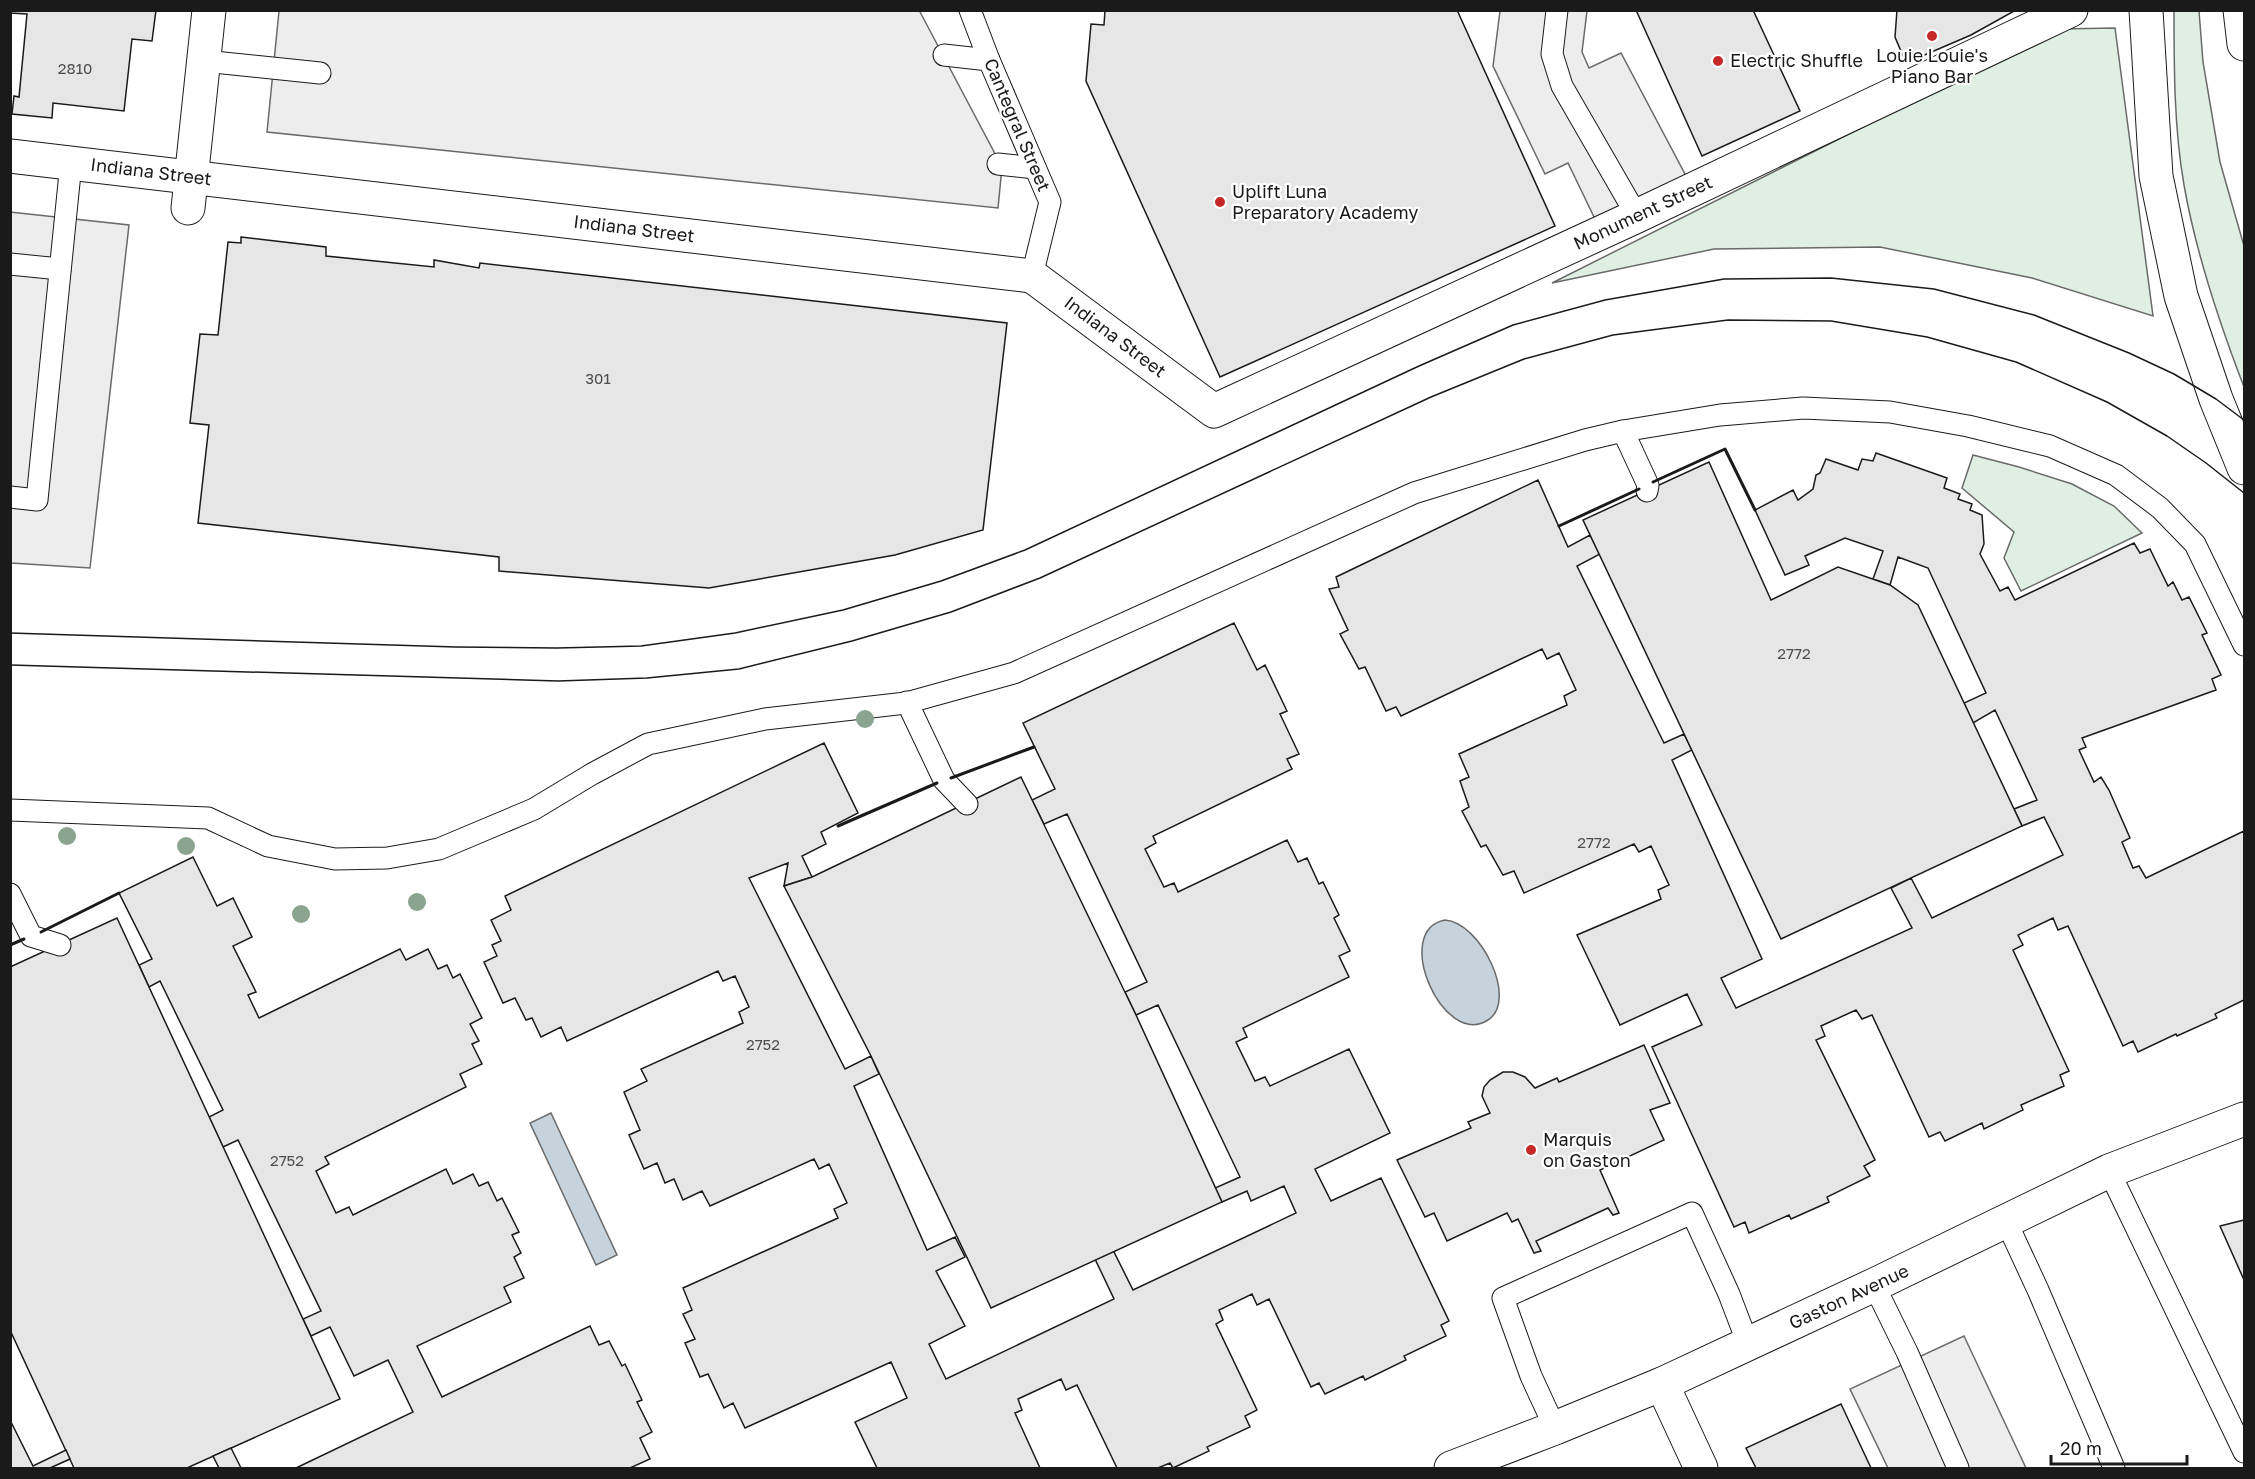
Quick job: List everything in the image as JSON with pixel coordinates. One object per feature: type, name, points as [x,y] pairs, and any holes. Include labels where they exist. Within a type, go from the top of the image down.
[{"type":"street","points":[[190,192],[209,10]]},
{"type":"street","name":"Monument Street","points":[[1214,411],[1637,216],[2071,10]]},
{"type":"street","points":[[2146,10],[2156,176],[2179,285],[2216,399],[2244,468]]},
{"type":"street","points":[[2240,10],[2244,44]]},
{"type":"street","name":"Indiana Street","points":[[10,156],[71,163],[190,192],[1032,276],[1214,411]]},
{"type":"street","name":"Gaston Avenue","points":[[1451,1468],[1662,1384],[1874,1286],[2109,1172],[2244,1119]]},
{"type":"street","points":[[1662,1384],[1701,1468]]},
{"type":"lane","name":"Cantegral Street","points":[[970,10],[1050,202],[1032,276]]},
{"type":"lane","points":[[1557,10],[1552,54],[1562,86],[1637,216]]},
{"type":"lane","points":[[944,55],[989,60]]},
{"type":"lane","points":[[204,61],[320,73]]},
{"type":"lane","points":[[10,497],[37,500],[71,163]]},
{"type":"lane","points":[[998,164],[1035,168]]},
{"type":"lane","points":[[10,264],[60,269]]},
{"type":"lane","points":[[10,810],[208,818],[268,846],[335,859],[387,858],[439,849],[534,809],[591,774],[648,744],[765,718],[908,702],[1014,674],[1414,493],[1585,440],[1623,431],[1720,415],[1803,408],[1890,412],[1968,426],[2050,446],[2116,476],[2160,508],[2195,544],[2244,645]]},
{"type":"lane","points":[[1623,431],[1648,485],[1647,491]]},
{"type":"lane","points":[[908,702],[944,780],[967,804]]},
{"type":"lane","points":[[10,894],[31,936],[60,945]]},
{"type":"lane","points":[[2109,1172],[2244,1452]]},
{"type":"lane","points":[[1555,1428],[1531,1376],[1503,1298],[1692,1214],[1748,1344]]},
{"type":"lane","points":[[2006,1221],[2114,1468]]},
{"type":"lane","points":[[1874,1286],[1907,1352],[1958,1468]]},
{"type":"green space","points":[[2174,11],[2199,11],[2203,62],[2220,162],[2244,246],[2244,387],[2209,288],[2184,185],[2176,120]]},
{"type":"green space","points":[[2115,28],[2153,316],[2032,278],[1880,247],[1714,249],[1552,283],[2058,29]]},
{"type":"green space","points":[[1973,455],[2072,484],[2114,506],[2142,533],[2021,591],[2004,558],[2014,532],[1962,488]]},
{"type":"shaded area","points":[[919,10],[1002,167],[998,208],[267,132],[279,11]]},
{"type":"shaded area","points":[[1500,11],[1587,11],[1582,52],[1589,68],[1621,53],[1686,176],[1595,219],[1568,163],[1545,174],[1493,66]]},
{"type":"shaded area","points":[[10,212],[129,225],[90,568],[11,563]]},
{"type":"shaded area","points":[[1445,920],[1458,924],[1471,934],[1491,963],[1497,980],[1499,996],[1496,1010],[1488,1020],[1471,1024],[1455,1018],[1440,1004],[1429,985],[1423,964],[1423,944],[1429,928]]},
{"type":"shaded area","points":[[551,1113],[617,1255],[596,1265],[530,1123]]},
{"type":"shaded area","points":[[1964,1336],[2026,1468],[1888,1468],[1850,1389]]},
{"type":"building","points":[[10,10],[156,10],[152,41],[132,39],[124,111],[53,103],[52,118],[12,114],[14,96],[19,97],[27,14],[10,13]]},
{"type":"building","points":[[1105,10],[1457,10],[1555,226],[1220,377],[1086,81],[1091,24],[1104,25]]},
{"type":"building","name":"Electric Shuffle","points":[[1636,10],[1753,10],[1800,111],[1702,156]]},
{"type":"building","name":"Louie Louie's Piano Bar","points":[[1897,10],[2016,10],[1971,35],[1906,63],[1895,37]]},
{"type":"building","points":[[241,237],[326,247],[326,256],[434,267],[434,260],[479,268],[480,263],[1007,323],[983,530],[895,555],[709,588],[499,571],[499,557],[198,523],[209,425],[190,423],[200,334],[218,335],[228,242],[241,243]]},
{"type":"building","points":[[1876,453],[1947,478],[1944,488],[1960,494],[1958,499],[1972,504],[1970,510],[1982,515],[1984,544],[1980,554],[2000,591],[2008,587],[2015,600],[2134,543],[2140,553],[2150,549],[2168,586],[2173,582],[2182,600],[2189,597],[2207,633],[2202,635],[2221,675],[2212,679],[2216,690],[2082,738],[2086,747],[2079,750],[2094,782],[2101,777],[2109,790],[2130,838],[2122,842],[2133,868],[2139,866],[2146,878],[2244,831],[2244,1000],[2215,1014],[2217,1018],[2138,1052],[2133,1041],[2123,1046],[2068,926],[2058,930],[2053,918],[2018,935],[2023,945],[2013,950],[2069,1071],[2060,1075],[2064,1086],[2021,1105],[2023,1110],[1984,1129],[1982,1123],[1945,1141],[1940,1132],[1929,1137],[1872,1015],[1862,1019],[1856,1010],[1821,1026],[1825,1036],[1816,1040],[1875,1160],[1864,1166],[1870,1176],[1827,1197],[1829,1202],[1791,1219],[1789,1215],[1749,1233],[1745,1222],[1734,1227],[1652,1047],[1702,1025],[1687,994],[1620,1025],[1577,935],[1661,899],[1658,890],[1669,885],[1651,846],[1639,852],[1634,844],[1524,893],[1514,871],[1503,875],[1486,845],[1481,847],[1462,811],[1469,807],[1460,781],[1469,777],[1459,754],[1567,705],[1564,696],[1576,690],[1559,653],[1547,659],[1542,649],[1401,716],[1396,707],[1386,711],[1365,667],[1359,669],[1340,634],[1348,630],[1329,589],[1339,587],[1336,577],[1538,480],[1568,547],[1590,535],[1600,554],[1577,566],[1664,743],[1684,734],[1692,750],[1672,760],[1762,959],[1721,978],[1736,1008],[1912,928],[1891,888],[1911,878],[1932,918],[2063,855],[2044,817],[2022,826],[2014,809],[2037,800],[1995,710],[1973,723],[1964,703],[1986,693],[1928,568],[1898,557],[1890,585],[1873,579],[1883,551],[1845,538],[1805,556],[1809,565],[1785,575],[1755,510],[1793,490],[1798,500],[1813,489],[1816,475],[1820,473],[1826,459],[1858,470],[1862,459],[1873,461]]},
{"type":"building","points":[[1709,462],[1771,600],[1838,567],[1890,585],[1918,605],[2022,826],[1781,939],[1583,520]]},
{"type":"building","points":[[1234,623],[1257,670],[1265,665],[1287,711],[1280,714],[1299,754],[1287,759],[1292,769],[1153,836],[1156,843],[1145,849],[1164,887],[1174,883],[1178,892],[1287,840],[1298,862],[1307,858],[1319,884],[1323,882],[1339,915],[1334,918],[1350,951],[1339,956],[1349,977],[1243,1028],[1247,1037],[1236,1042],[1255,1081],[1265,1077],[1270,1086],[1349,1049],[1390,1133],[1315,1169],[1331,1201],[1381,1178],[1449,1321],[1441,1325],[1446,1336],[1404,1356],[1406,1360],[1365,1380],[1363,1376],[1325,1394],[1319,1383],[1311,1387],[1269,1299],[1257,1305],[1252,1294],[1219,1310],[1223,1320],[1216,1324],[1257,1410],[1245,1416],[1250,1427],[1207,1447],[1209,1451],[1173,1468],[1170,1463],[1158,1468],[1117,1468],[1077,1385],[1066,1390],[1061,1379],[1018,1399],[1022,1410],[1015,1413],[1040,1468],[877,1468],[855,1422],[907,1398],[891,1362],[745,1428],[733,1403],[724,1408],[708,1374],[700,1377],[685,1343],[695,1339],[683,1314],[692,1310],[683,1288],[838,1218],[834,1209],[847,1203],[829,1164],[819,1169],[814,1159],[710,1206],[702,1191],[683,1200],[674,1179],[665,1183],[657,1163],[644,1169],[629,1135],[640,1130],[624,1092],[647,1081],[641,1069],[743,1023],[739,1012],[749,1007],[735,976],[723,981],[718,971],[567,1041],[561,1027],[541,1037],[532,1018],[526,1020],[515,998],[503,1003],[484,962],[497,956],[492,945],[501,941],[491,920],[511,910],[505,896],[824,743],[858,813],[821,832],[826,844],[802,856],[812,877],[784,886],[788,863],[749,878],[845,1069],[871,1056],[879,1074],[854,1086],[927,1250],[955,1237],[965,1257],[936,1271],[965,1326],[929,1344],[946,1379],[1114,1299],[1095,1259],[1113,1250],[1133,1290],[1296,1213],[1284,1186],[1251,1201],[1247,1191],[1222,1202],[1215,1188],[1240,1177],[1158,1005],[1136,1015],[1125,992],[1147,982],[1067,814],[1044,824],[1032,800],[1055,789],[1023,723]]},
{"type":"building","points":[[1021,777],[1136,1015],[1222,1202],[991,1308],[871,1056],[784,886],[812,877]]},
{"type":"building","points":[[193,857],[217,906],[233,898],[252,937],[233,946],[256,992],[248,995],[259,1018],[400,949],[406,960],[428,949],[438,969],[447,965],[453,978],[460,974],[482,1018],[470,1024],[479,1041],[472,1044],[482,1064],[460,1074],[466,1087],[325,1157],[329,1164],[316,1171],[336,1213],[349,1207],[353,1215],[446,1169],[453,1184],[473,1174],[479,1186],[488,1182],[497,1201],[502,1198],[519,1232],[512,1235],[521,1253],[514,1257],[524,1278],[504,1287],[511,1302],[417,1346],[442,1397],[590,1326],[599,1345],[609,1341],[622,1366],[625,1364],[642,1400],[637,1402],[652,1432],[640,1438],[650,1459],[630,1468],[296,1468],[413,1412],[388,1360],[354,1376],[330,1327],[311,1336],[303,1319],[321,1311],[238,1140],[223,1147],[209,1117],[223,1110],[160,981],[149,987],[139,965],[152,959],[119,893]]},
{"type":"building","points":[[117,918],[340,1399],[187,1468],[74,1468],[10,1330],[10,967]]},
{"type":"building","name":"Marquis on Gaston","points":[[1644,1045],[1670,1103],[1650,1110],[1664,1140],[1600,1170],[1619,1213],[1613,1215],[1608,1208],[1536,1241],[1541,1251],[1534,1253],[1518,1219],[1512,1222],[1507,1213],[1447,1241],[1434,1213],[1425,1217],[1397,1160],[1471,1128],[1468,1122],[1490,1113],[1482,1096],[1484,1087],[1490,1080],[1503,1072],[1513,1072],[1525,1077],[1535,1088],[1557,1078],[1559,1082]]},
{"type":"building","points":[[2244,1220],[2244,1280],[2220,1226]]},
{"type":"building","points":[[1841,1404],[1871,1468],[1756,1468],[1746,1448]]},
{"type":"building","points":[[10,1420],[33,1466],[66,1450],[70,1459],[50,1468],[10,1468]]},
{"type":"building","points":[[231,1448],[241,1468],[219,1468],[213,1456]]},
{"type":"tram line","points":[[10,633],[557,648],[641,646],[735,633],[843,610],[941,581],[1025,550],[1419,366],[1513,325],[1605,300],[1724,279],[1831,278],[1934,289],[2034,315],[2129,353],[2174,374],[2216,399],[2244,420]]},
{"type":"tram line","points":[[10,665],[558,681],[647,678],[739,669],[852,641],[951,612],[1040,578],[1431,397],[1524,359],[1613,335],[1728,320],[1831,321],[1927,337],[2016,362],[2107,402],[2167,436],[2244,493]]},
{"type":"wall","points":[[1653,482],[1725,449],[1755,510]]},
{"type":"wall","points":[[1559,526],[1639,489]]},
{"type":"wall","points":[[951,778],[1034,747]]},
{"type":"wall","points":[[838,826],[937,783]]},
{"type":"wall","points":[[41,932],[119,893]]},
{"type":"wall","points":[[10,945],[24,939]]},
{"type":"place","name":"Louie Louie's Piano Bar","points":[[1932,36]]},
{"type":"place","name":"Electric Shuffle","points":[[1718,61]]},
{"type":"place","name":"Uplift Luna Preparatory Academy","points":[[1220,202]]},
{"type":"place","name":"Marquis on Gaston","points":[[1531,1150]]}]
